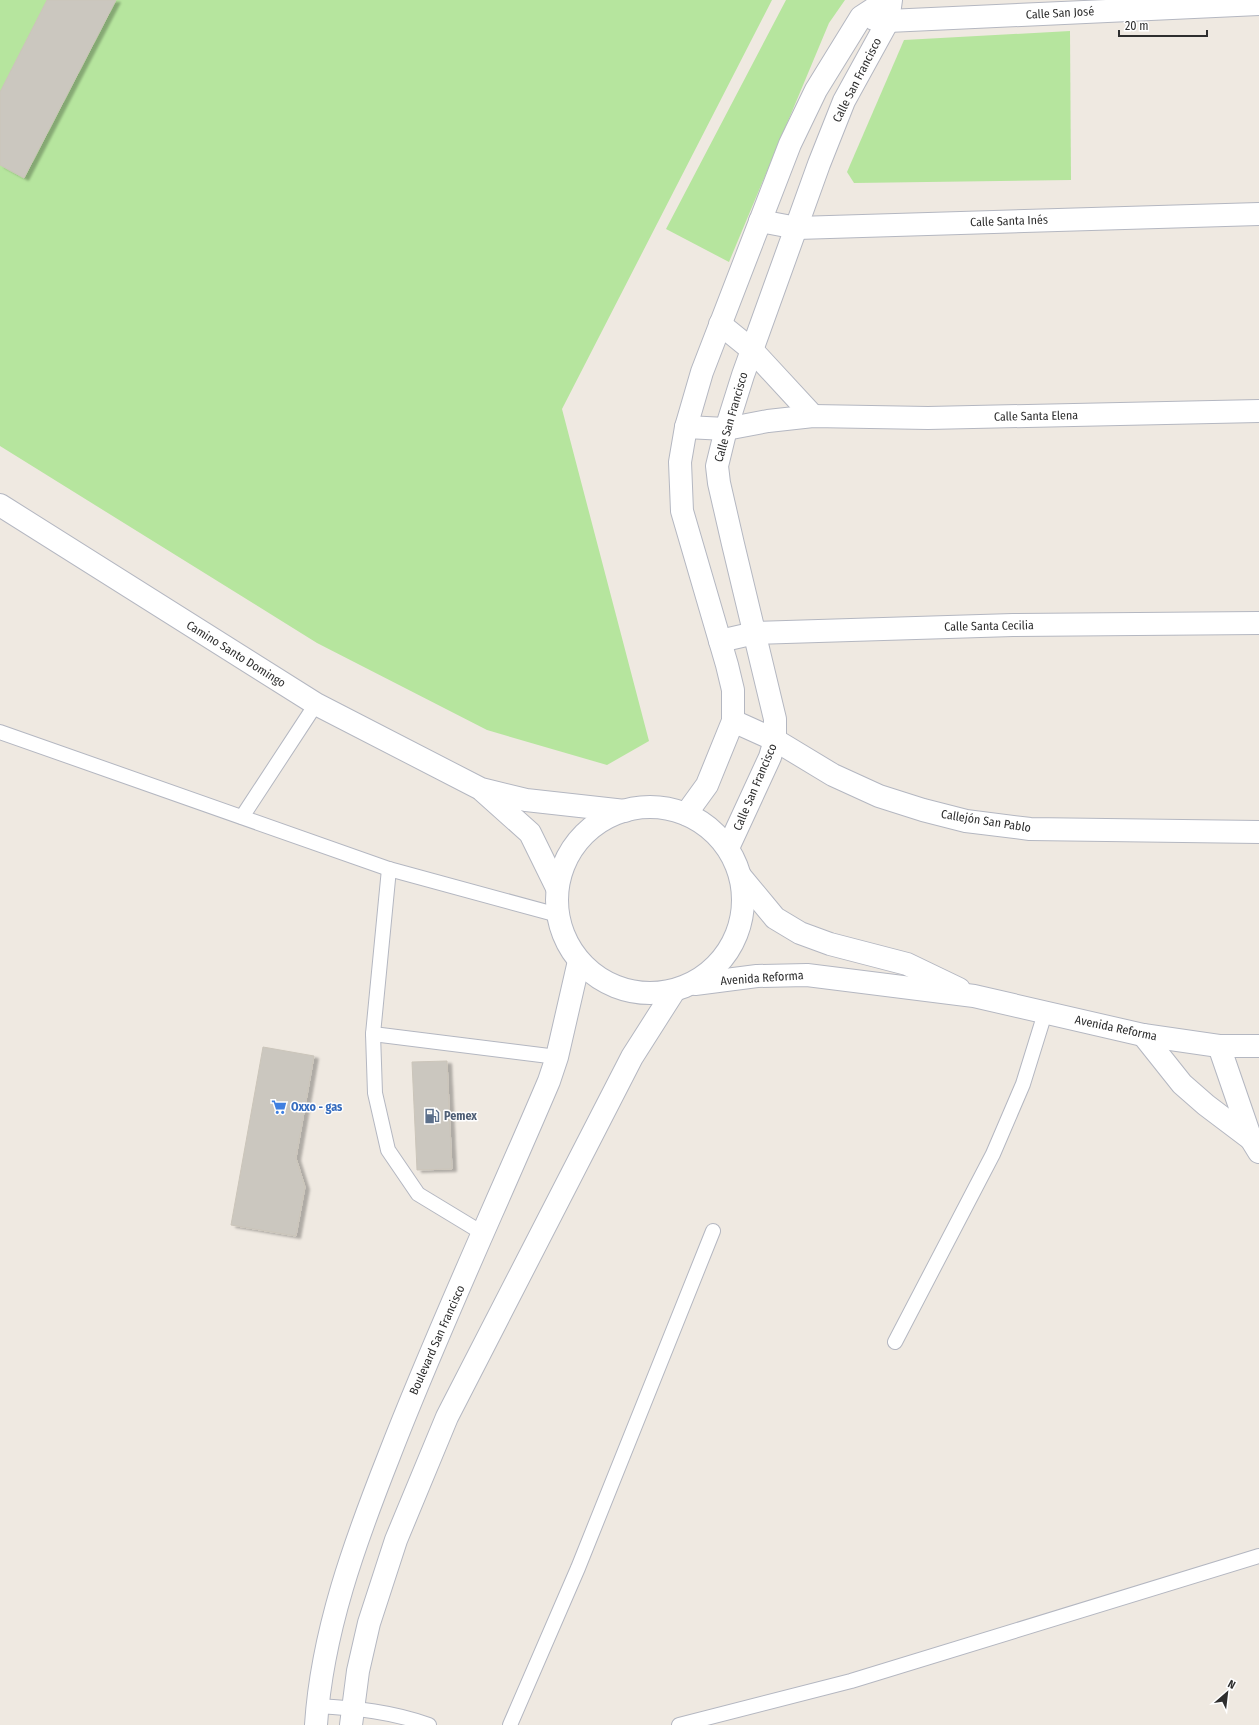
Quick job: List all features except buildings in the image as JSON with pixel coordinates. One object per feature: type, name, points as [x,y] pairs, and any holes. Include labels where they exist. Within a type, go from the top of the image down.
[{"type":"street","name":"Calle San José","points":[[760,221],[790,144],[816,90],[861,18],[889,7],[1259,4]]},
{"type":"street","name":"Calle San Francisco","points":[[728,848],[760,780],[775,740],[775,720],[773,705],[719,483],[717,466],[726,429],[752,350],[844,101],[889,7]]},
{"type":"street","name":"Calle Santa Inés","points":[[760,221],[797,228],[1259,214]]},
{"type":"street","points":[[686,814],[706,785],[733,721],[733,690],[682,511],[680,462],[686,427],[702,372],[760,221]]},
{"type":"street","points":[[720,324],[752,350],[813,416]]},
{"type":"street","name":"Calle Santa Elena","points":[[686,427],[726,429],[768,421],[813,416],[928,418],[1259,411]]},
{"type":"street","name":"Camino Santo Domingo","points":[[0,505],[316,704],[481,789],[526,800],[625,810]]},
{"type":"street","name":"Calle Santa Cecilia","points":[[720,641],[755,634],[1013,625],[1259,623]]},
{"type":"street","name":"Callejón San Pablo","points":[[733,721],[775,740],[833,775],[879,796],[923,810],[966,820],[1030,829],[1259,832]]},
{"type":"street","name":"Camino Santo Domingo","points":[[481,789],[530,833],[557,888]]},
{"type":"street","points":[[352,1716],[358,1671],[370,1622],[396,1540],[447,1417],[632,1057],[683,988],[718,966],[736,939],[744,909],[741,877],[728,848],[709,828],[686,814],[666,808],[645,807],[625,810],[600,822],[579,840],[564,862],[557,888]]},
{"type":"street","name":"Avenida Reforma","points":[[741,877],[775,918],[800,933],[830,944],[907,964],[974,996]]},
{"type":"street","name":"Avenida Reforma","points":[[557,888],[558,915],[565,940],[579,961],[606,983],[639,994],[757,976],[807,975],[974,996],[1143,1035],[1219,1046],[1259,1046]]},
{"type":"street","name":"Boulevard San Francisco","points":[[316,1716],[323,1663],[360,1529],[411,1400],[484,1234],[548,1081],[557,1057],[579,961]]},
{"type":"street","points":[[1143,1035],[1182,1084],[1206,1106],[1255,1146]]},
{"type":"street","points":[[1219,1046],[1255,1146]]},
{"type":"lane","points":[[242,818],[316,704]]},
{"type":"lane","points":[[0,732],[389,869],[558,915]]},
{"type":"lane","points":[[389,869],[373,1034],[375,1093],[388,1150],[418,1194],[484,1234]]},
{"type":"lane","points":[[896,1342],[993,1154],[1023,1084],[1045,1013]]},
{"type":"lane","points":[[373,1034],[557,1057]]},
{"type":"lane","points":[[510,1725],[578,1568],[713,1231]]},
{"type":"lane","points":[[680,1725],[851,1681],[1259,1556]]},
{"type":"lane","points":[[316,1716],[404,1716],[430,1725]]},
{"type":"green space","points":[[0,0],[772,0],[562,409],[649,741],[607,765],[487,730],[317,643],[0,446]]},
{"type":"green space","points":[[786,0],[845,0],[829,23],[729,262],[666,229]]},
{"type":"green space","points":[[1070,31],[1071,180],[854,183],[847,172],[904,40]]},
{"type":"place","name":"Oxxo - gas","points":[[279,1107]]},
{"type":"place","name":"Pemex","points":[[432,1116]]}]
